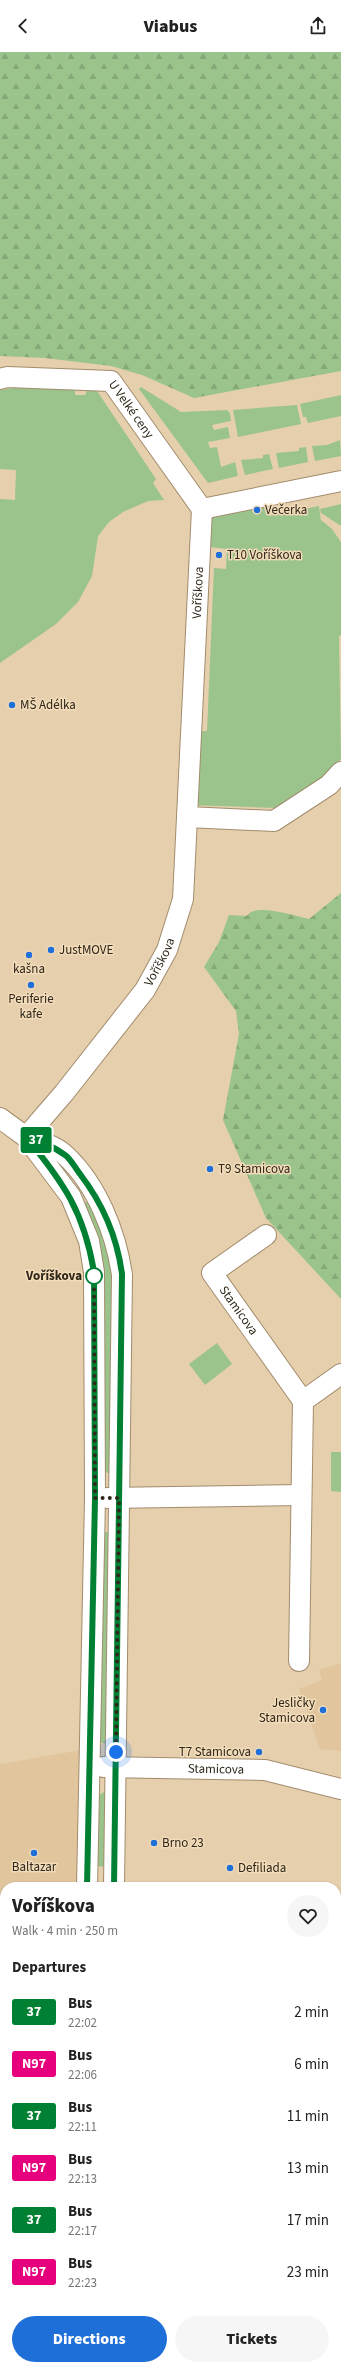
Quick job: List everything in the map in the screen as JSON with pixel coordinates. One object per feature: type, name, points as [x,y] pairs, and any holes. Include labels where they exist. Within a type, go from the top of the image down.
[{"type":"street","name":"U Velké ceny","points":[[0,379],[7,377],[111,381],[202,509]]},
{"type":"street","points":[[202,509],[341,481]]},
{"type":"street","name":"Voříškova","points":[[26,1137],[64,1093],[146,990],[167,950],[183,899],[202,509]]},
{"type":"street","points":[[187,817],[274,821],[329,785],[341,772]]},
{"type":"street","points":[[0,1118],[26,1137],[71,1197],[89,1241],[94,1280],[95,1498],[87,1882]]},
{"type":"street","points":[[26,1137],[46,1143],[69,1159],[102,1206],[119,1255],[122,1274],[114,1882]]},
{"type":"street","name":"Stamicova","points":[[266,1235],[212,1273],[303,1401]]},
{"type":"street","points":[[299,1661],[300,1495],[303,1401],[341,1374]]},
{"type":"street","points":[[95,1498],[300,1495]]},
{"type":"street","name":"Stamicova","points":[[89,1767],[265,1770],[341,1789]]},
{"type":"shaded area","name":"Jesličky Stamicova","points":[[341,1663],[341,1751],[320,1749],[299,1689],[322,1680],[319,1670]]},
{"type":"shaded area","points":[[81,1750],[80,1882],[0,1882],[0,1764]]},
{"type":"green space","points":[[0,52],[341,52],[341,371],[194,398],[142,375],[111,366],[45,358],[0,356]]},
{"type":"green space","points":[[19,387],[75,389],[75,395],[85,395],[88,389],[97,391],[156,479],[153,483],[164,500],[148,501],[123,512],[109,522],[98,536],[92,576],[78,602],[56,624],[0,663],[0,499],[15,500],[16,470],[0,469],[0,390]]},
{"type":"green space","points":[[141,387],[181,412],[227,410],[230,413],[231,421],[212,425],[214,430],[228,427],[230,438],[208,442],[210,448],[217,447],[221,467],[235,462],[238,476],[208,483],[139,389]]},
{"type":"green space","points":[[341,395],[341,416],[308,423],[306,417],[303,417],[300,404]]},
{"type":"green space","points":[[297,405],[301,424],[238,437],[233,410]]},
{"type":"green space","points":[[340,440],[341,456],[315,461],[312,446],[327,445]]},
{"type":"green space","points":[[306,447],[308,462],[279,468],[276,453],[299,451],[299,448]]},
{"type":"green space","points":[[269,454],[273,469],[245,475],[241,460],[263,458],[263,455]]},
{"type":"green space","points":[[266,496],[270,516],[319,506],[322,529],[321,520],[332,529],[341,542],[341,635],[339,636],[341,759],[314,788],[276,808],[187,805],[191,731],[207,731],[214,568],[226,569],[227,549],[200,546],[202,509]]},
{"type":"green space","points":[[341,504],[341,526],[321,513],[320,509]]},
{"type":"green space","points":[[341,893],[341,1299],[266,1218],[223,1120],[239,1034],[236,1011],[204,967],[219,942],[229,915],[246,916],[253,911],[266,910],[309,919]]},
{"type":"green space","points":[[91,1200],[114,1267],[110,1472],[108,1473],[103,1471],[82,1204]]},
{"type":"green space","points":[[217,1343],[232,1364],[205,1385],[189,1364]]},
{"type":"green space","points":[[331,1452],[341,1452],[341,1492],[331,1491]]},
{"type":"green space","points":[[101,1532],[112,1532],[106,1744],[99,1742]]},
{"type":"green space","points":[[104,1792],[107,1794],[107,1867],[96,1866],[97,1796]]},
{"type":"bus line","name":"37","points":[[87,1882],[95,1498],[94,1272],[89,1241],[71,1197],[26,1137],[46,1143],[66,1156],[90,1187],[102,1206],[108,1220],[119,1255],[122,1274],[114,1882]]},
{"type":"place","name":"Večerka","points":[[257,510]]},
{"type":"place","name":"T10 Voříškova","points":[[219,555]]},
{"type":"place","name":"MŠ Adélka","points":[[12,705]]},
{"type":"place","name":"JustMOVE","points":[[51,950]]},
{"type":"place","name":"kašna","points":[[29,955]]},
{"type":"place","name":"Periferie kafe","points":[[31,985]]},
{"type":"place","name":"T9 Stamicova","points":[[210,1169]]},
{"type":"place","name":"Voříškova","points":[[94,1276]]},
{"type":"place","name":"Jesličky Stamicova","points":[[323,1710]]},
{"type":"place","name":"T7 Stamicova","points":[[259,1752]]},
{"type":"place","name":"Brno 23","points":[[154,1843]]},
{"type":"place","name":"Baltazar","points":[[34,1853]]},
{"type":"place","name":"Defiliada","points":[[230,1868]]},
{"type":"route","points":[[94,1276],[94,1272],[95,1498],[119,1498],[116,1752]]}]
